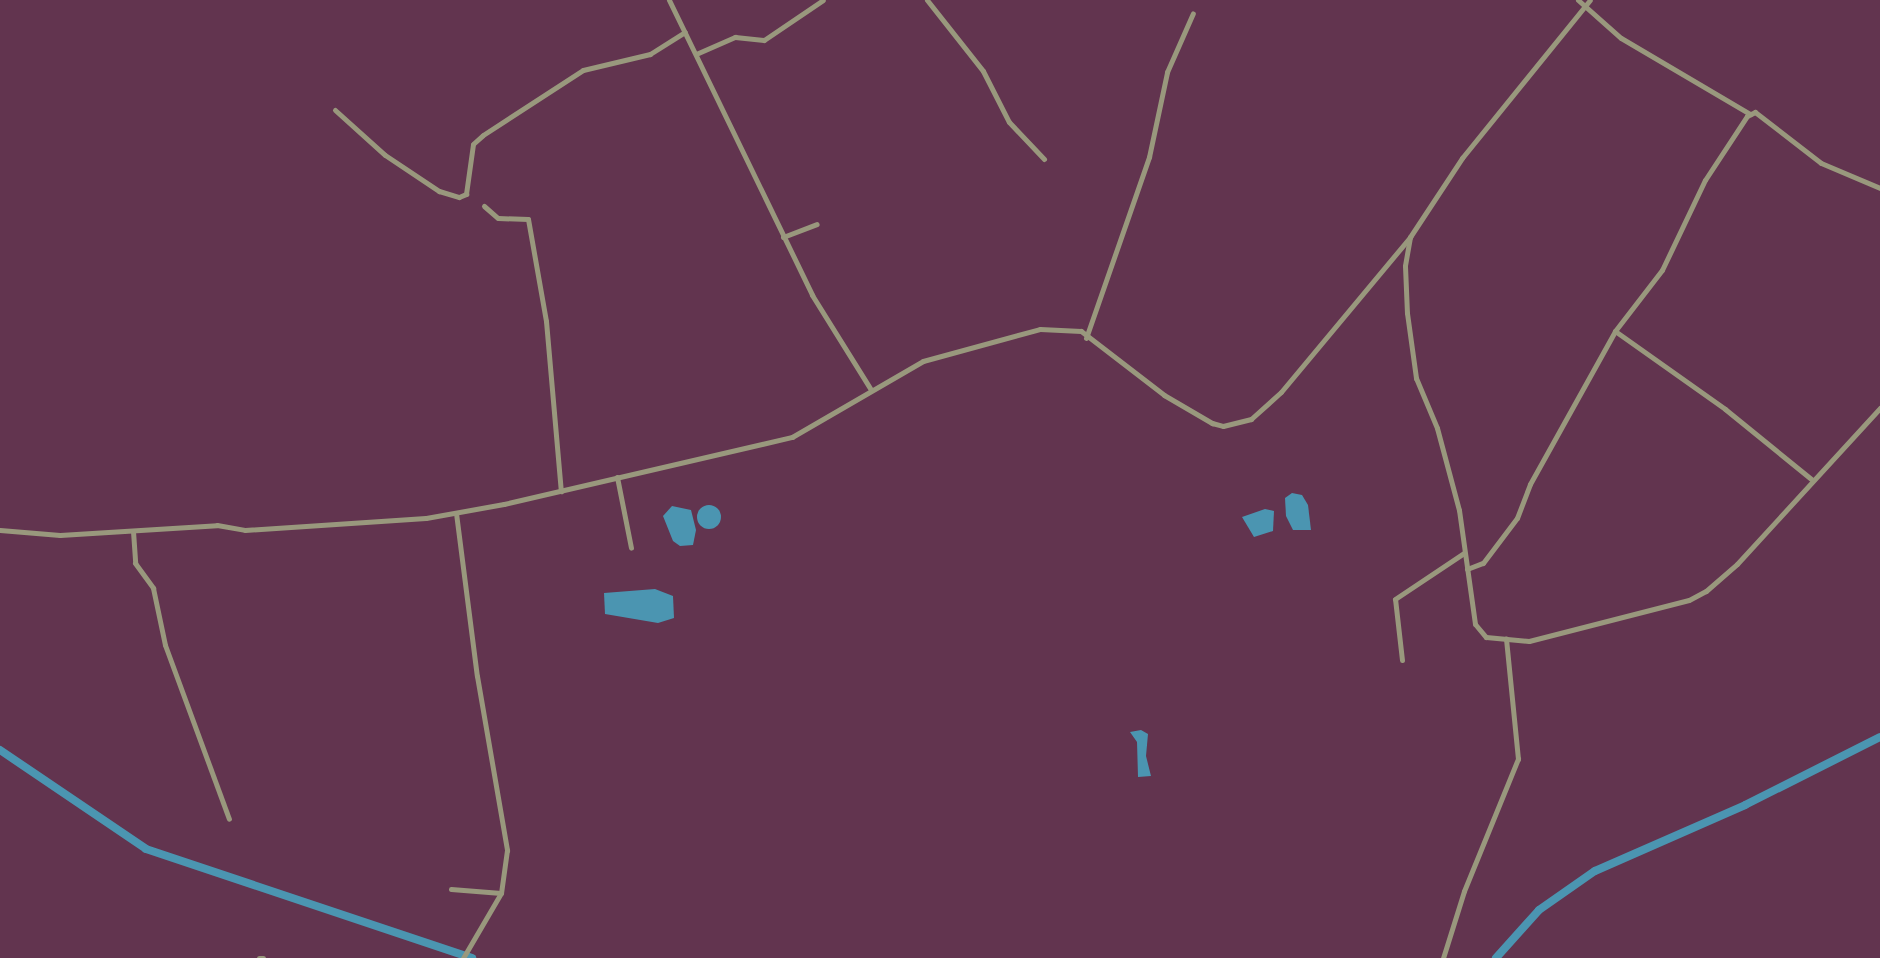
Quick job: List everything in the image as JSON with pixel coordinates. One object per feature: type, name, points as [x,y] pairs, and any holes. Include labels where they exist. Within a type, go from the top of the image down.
[{"type":"street","points":[[669,0],[812,296],[870,388]]},
{"type":"street","points":[[696,54],[735,37],[764,40],[823,0]]},
{"type":"street","points":[[927,0],[983,71],[1009,122],[1044,159]]},
{"type":"street","points":[[1578,0],[1621,38],[1750,114]]},
{"type":"street","points":[[0,530],[60,535],[133,532],[217,525],[245,530],[456,513],[561,491],[792,437],[870,388],[923,361],[1040,328],[1081,331],[1086,338],[1164,396],[1212,423],[1233,425],[1252,419],[1281,392],[1410,237],[1462,158],[1590,0]]},
{"type":"street","points":[[1086,338],[1149,157],[1167,72],[1193,13]]},
{"type":"street","points":[[335,110],[385,155],[439,191],[459,197],[466,194],[473,144],[483,135],[583,70],[650,54],[685,32]]},
{"type":"street","points":[[1467,569],[1483,563],[1517,518],[1530,484],[1614,331],[1662,270],[1705,180],[1750,114],[1755,112],[1821,163],[1880,188]]},
{"type":"street","points":[[484,206],[498,218],[528,219],[546,321],[561,491]]},
{"type":"street","points":[[783,237],[817,224]]},
{"type":"street","points":[[1410,237],[1405,266],[1407,313],[1416,378],[1437,428],[1459,510],[1475,624],[1486,638],[1529,641],[1689,600],[1737,564],[1811,479],[1880,408]]},
{"type":"street","points":[[1614,331],[1732,415],[1811,479]]},
{"type":"street","points":[[617,478],[631,548]]},
{"type":"street","points":[[456,513],[477,676],[507,850],[501,893],[463,958]]},
{"type":"street","points":[[133,532],[135,563],[153,588],[165,645],[229,819]]},
{"type":"street","points":[[1402,660],[1394,599],[1464,553]]},
{"type":"street","points":[[1443,958],[1464,891],[1518,760],[1506,639]]},
{"type":"street","points":[[452,890],[501,893]]},
{"type":"water","points":[[1292,493],[1302,495],[1308,505],[1311,530],[1293,530],[1286,516],[1285,498]]},
{"type":"water","points":[[704,505],[714,505],[721,512],[721,522],[714,529],[704,529],[697,522],[697,512]]},
{"type":"water","points":[[672,506],[691,510],[696,530],[693,545],[680,546],[673,541],[663,516]]},
{"type":"water","points":[[1265,509],[1274,511],[1273,531],[1254,537],[1242,517]]},
{"type":"water","points":[[655,589],[673,596],[674,618],[658,623],[605,614],[604,593]]},
{"type":"water","points":[[1141,730],[1148,734],[1146,756],[1151,776],[1138,777],[1137,742],[1130,732]]},
{"type":"waterway","points":[[1496,958],[1539,910],[1595,871],[1745,805],[1880,737]]},
{"type":"waterway","points":[[0,750],[146,849],[472,958]]}]
